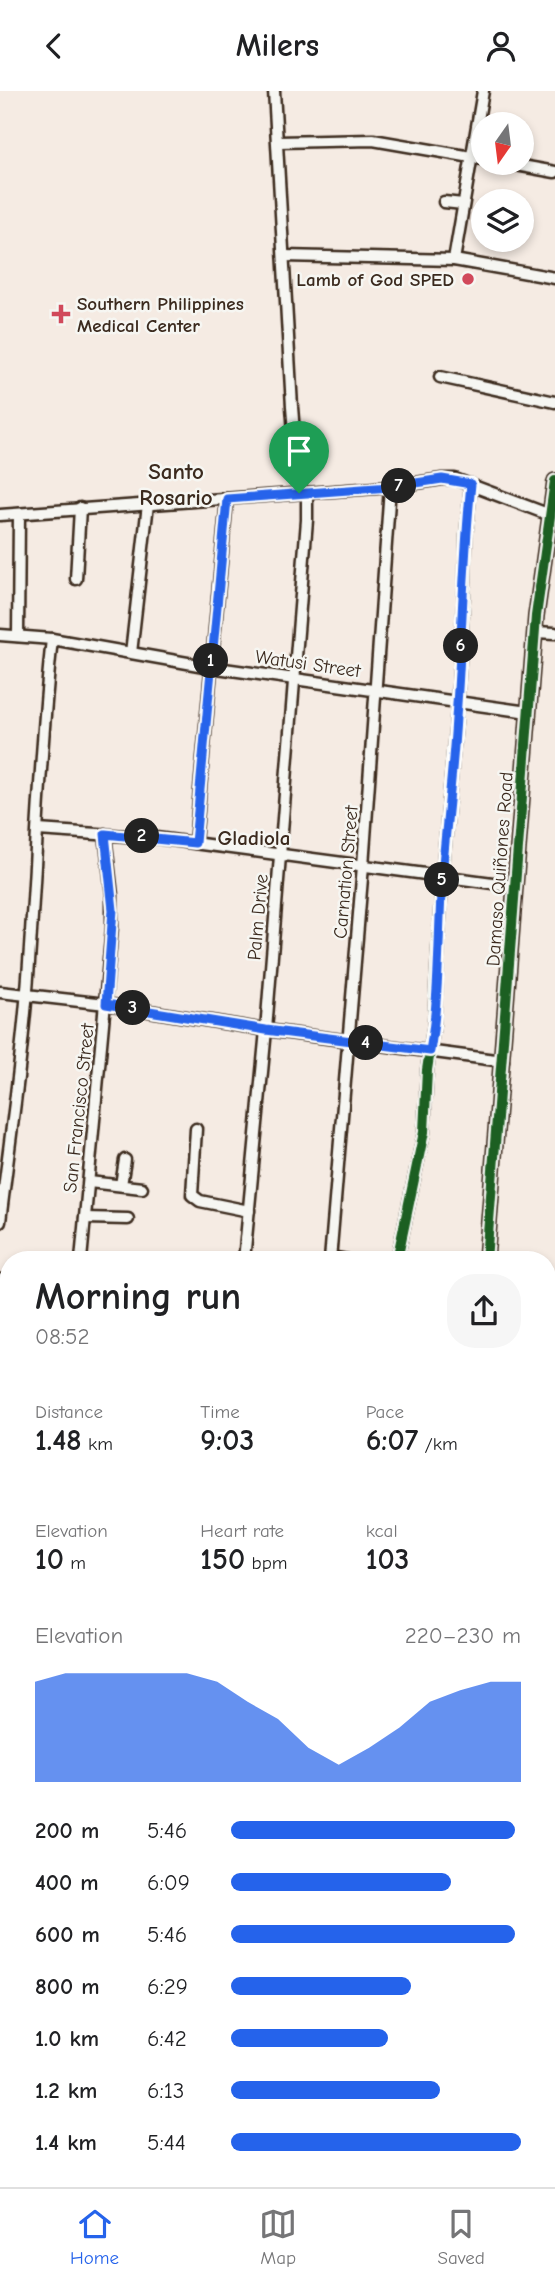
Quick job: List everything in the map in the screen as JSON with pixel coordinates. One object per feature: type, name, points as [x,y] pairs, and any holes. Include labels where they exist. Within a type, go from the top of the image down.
[{"type":"main road","name":"Damaso Quiñones Road","points":[[487,1251],[535,632],[555,481]]},
{"type":"street","name":"Palm Drive","points":[[245,1251],[266,1030],[307,520],[292,407],[274,91]]},
{"type":"street","points":[[479,112],[483,91]]},
{"type":"street","points":[[278,142],[373,140],[471,156],[454,260]]},
{"type":"street","points":[[534,168],[555,172]]},
{"type":"street","points":[[444,201],[463,204]]},
{"type":"street","points":[[284,256],[454,260],[555,278]]},
{"type":"street","points":[[440,377],[555,402]]},
{"type":"street","points":[[0,515],[390,487],[442,479],[471,484],[550,515]]},
{"type":"street","points":[[399,1251],[422,1145],[438,971],[442,878],[471,484]]},
{"type":"street","name":"Carnation Street","points":[[331,1251],[377,690],[390,487]]},
{"type":"street","points":[[195,843],[227,499]]},
{"type":"street","points":[[131,653],[148,504]]},
{"type":"street","points":[[76,579],[80,508]]},
{"type":"street","points":[[18,636],[19,514]]},
{"type":"street","points":[[535,632],[555,633]]},
{"type":"street","name":"Watusi Street","points":[[0,635],[52,639],[210,667],[528,712]]},
{"type":"street","points":[[0,1222],[5,1136],[26,993],[42,737],[52,639]]},
{"type":"street","points":[[38,830],[195,843],[515,886]]},
{"type":"street","name":"San Francisco Street","points":[[82,1251],[113,910],[105,834]]},
{"type":"street","points":[[0,992],[26,993],[266,1030],[503,1061]]},
{"type":"street","points":[[196,1129],[192,1195],[200,1201],[249,1211]]},
{"type":"street","points":[[121,1185],[125,1160]]},
{"type":"street","points":[[89,1182],[142,1188]]},
{"type":"street","points":[[85,1218],[128,1219]]},
{"type":"cycle path","points":[[487,1251],[536,616],[555,481]]},
{"type":"cycle path","points":[[399,1251],[424,1132],[456,722],[471,484]]},
{"type":"place","name":"Lamb of God SPED","points":[[468,279]]},
{"type":"place","name":"Southern Philippines Medical Center","points":[[61,314]]},
{"type":"district","name":"Santo Rosario","points":[[176,484]]},
{"type":"district","name":"Gladiola","points":[[254,838]]},
{"type":"route","points":[[448,478],[471,484],[456,722],[442,878],[439,958],[430,1051],[266,1030],[106,1004],[113,910],[105,834],[195,843],[227,499],[299,493],[390,487],[448,478]]}]
